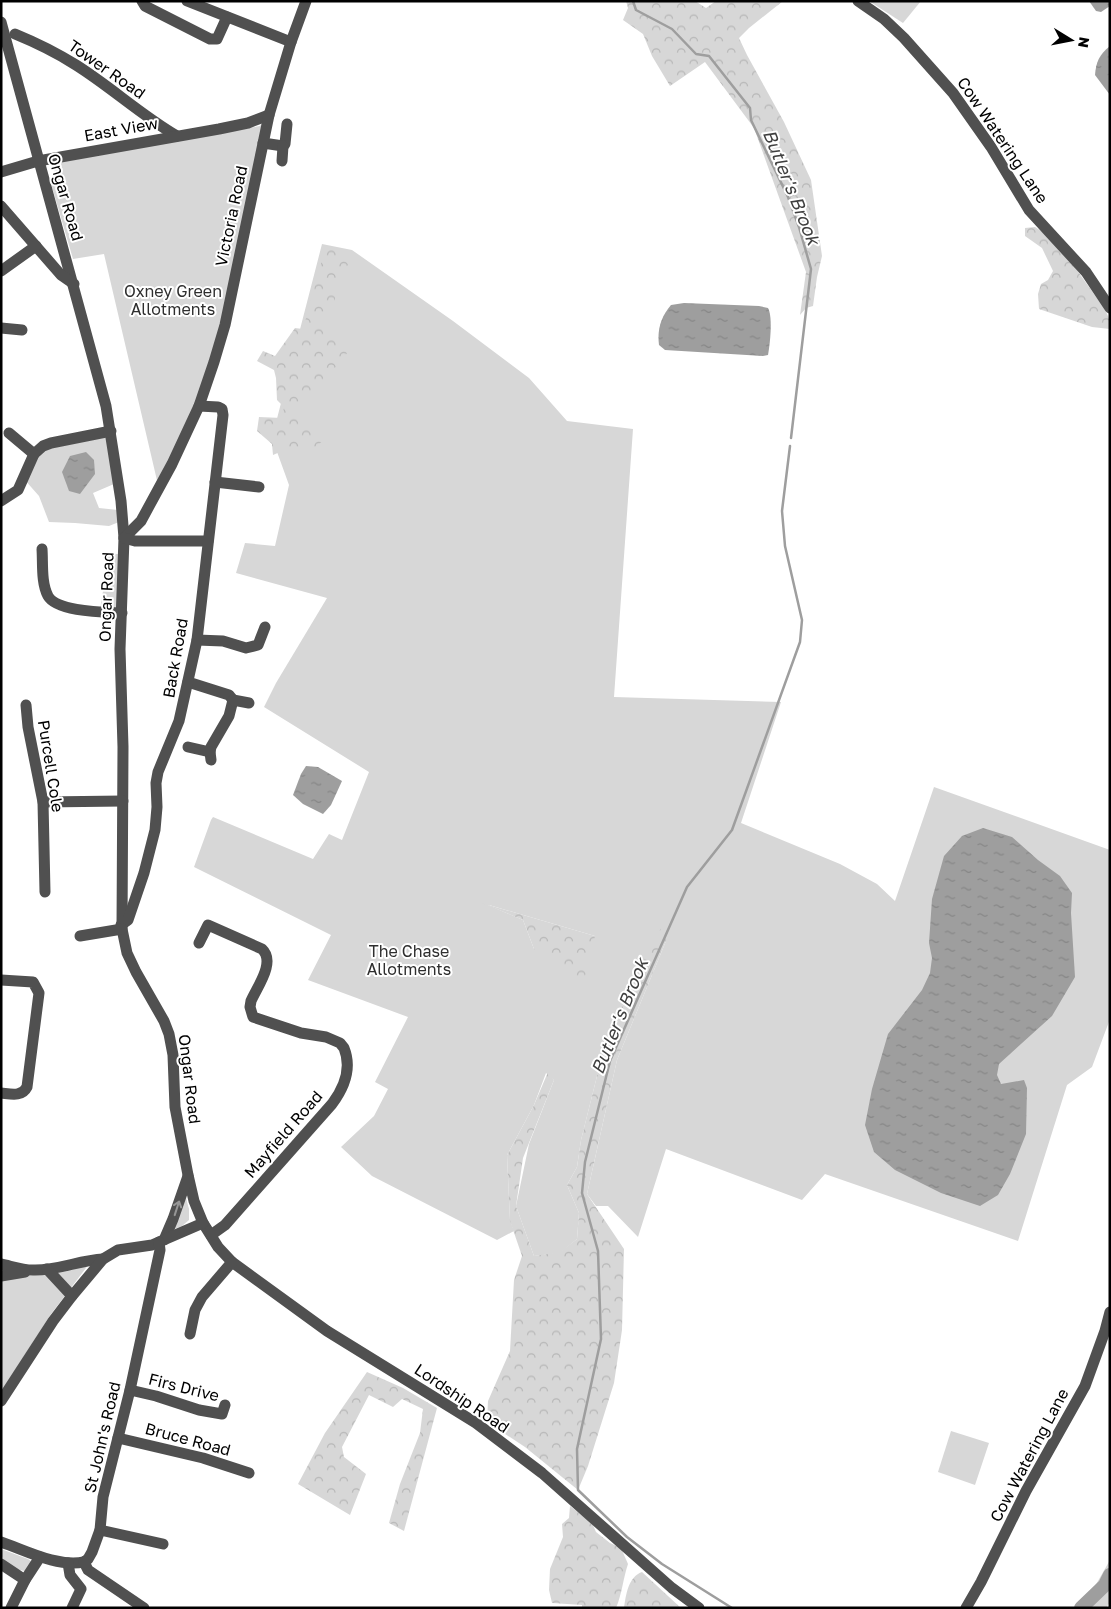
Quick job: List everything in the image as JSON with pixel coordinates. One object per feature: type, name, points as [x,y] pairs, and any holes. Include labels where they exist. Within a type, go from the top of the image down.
[{"type":"street","points":[[142,1],[145,6],[210,40],[217,39],[228,17]]},
{"type":"street","points":[[187,1],[291,42]]},
{"type":"street","name":"Victoria Road","points":[[124,538],[147,512],[199,406],[225,325],[269,115],[291,42],[306,1]]},
{"type":"street","name":"Cow Watering Lane","points":[[858,1],[884,19],[904,38],[953,92],[991,147],[1029,210],[1086,272],[1110,308]]},
{"type":"street","name":"Ongar Road","points":[[1,22],[6,56],[74,284],[111,431],[124,538],[120,649],[123,801],[122,927],[125,946],[130,959],[164,1021],[169,1034],[175,1107],[194,1201],[203,1223]]},
{"type":"street","name":"Tower Road","points":[[15,34],[45,47],[78,66],[156,124],[177,136]]},
{"type":"street","name":"East View","points":[[1,172],[38,161],[248,123],[269,115]]},
{"type":"street","points":[[248,123],[264,138],[283,146]]},
{"type":"street","points":[[282,161],[287,124]]},
{"type":"street","points":[[1,206],[61,275],[74,284]]},
{"type":"street","points":[[1,271],[36,246]]},
{"type":"street","points":[[1,328],[22,330]]},
{"type":"street","name":"Back Road","points":[[122,927],[128,920],[148,859],[157,818],[157,778],[179,722],[197,640],[222,409],[199,406]]},
{"type":"street","points":[[1,501],[18,490],[34,454],[44,446],[111,431]]},
{"type":"street","points":[[9,433],[34,454]]},
{"type":"street","points":[[215,482],[259,487]]},
{"type":"street","points":[[124,538],[135,541],[208,541]]},
{"type":"street","points":[[42,549],[45,589],[52,601],[76,609],[122,613]]},
{"type":"street","points":[[197,640],[223,642],[246,648],[258,645],[265,627]]},
{"type":"street","points":[[188,682],[229,695],[233,700],[249,703]]},
{"type":"street","points":[[188,747],[210,756],[229,716],[233,700]]},
{"type":"street","name":"Purcell Cole","points":[[26,705],[28,727],[43,802],[45,892]]},
{"type":"street","points":[[43,802],[123,801]]},
{"type":"street","name":"Mayfield Road","points":[[199,943],[208,925],[262,949],[268,961],[251,1001],[250,1007],[253,1017],[301,1033],[334,1040],[344,1048],[347,1067],[343,1085],[332,1104],[225,1225],[211,1235]]},
{"type":"street","points":[[80,936],[122,927]]},
{"type":"street","points":[[1,980],[33,982],[39,993],[27,1087],[25,1092],[20,1094],[1,1093]]},
{"type":"street","name":"Ongar Road","points":[[161,1241],[173,1219],[188,1175]]},
{"type":"street","points":[[1,1401],[72,1296],[104,1258],[118,1250],[152,1245],[203,1223]]},
{"type":"street","name":"Lordship Road","points":[[203,1223],[232,1262],[327,1331],[476,1424],[542,1473],[672,1588],[698,1608]]},
{"type":"street","name":"St John's Road","points":[[84,1562],[92,1552],[100,1530],[104,1497],[130,1390],[161,1241]]},
{"type":"street","points":[[1,1276],[104,1258]]},
{"type":"street","points":[[190,1334],[195,1310],[202,1297],[232,1262]]},
{"type":"street","points":[[1,1264],[32,1270]]},
{"type":"street","points":[[47,1269],[72,1296]]},
{"type":"street","name":"Cow Watering Lane","points":[[966,1608],[1026,1491],[1085,1386],[1110,1312]]},
{"type":"street","name":"Firs Drive","points":[[130,1390],[211,1413],[222,1414],[224,1405]]},
{"type":"street","name":"Bruce Road","points":[[118,1438],[203,1458],[249,1473]]},
{"type":"street","points":[[100,1530],[163,1544]]},
{"type":"street","points":[[1,1542],[40,1557],[73,1564],[84,1562],[88,1570],[144,1608]]},
{"type":"street","points":[[11,1608],[25,1580],[40,1557]]},
{"type":"street","points":[[68,1563],[70,1574],[81,1589],[72,1608]]},
{"type":"street","points":[[1,1564],[25,1580]]},
{"type":"green space","points":[[626,1],[695,1],[706,8],[716,1],[783,1],[739,38],[784,122],[811,180],[822,256],[813,306],[806,308],[800,315],[806,272],[754,128],[705,62],[670,86],[652,56],[643,34],[623,20],[628,8]]},
{"type":"green space","points":[[869,1],[921,1],[903,23]]},
{"type":"green space","name":"Oxney Green Allotments","points":[[269,115],[214,362],[159,489],[104,254],[73,259],[52,187],[55,163],[260,126]]},
{"type":"green space","points":[[1035,227],[1060,248],[1073,265],[1104,308],[1108,316],[1110,329],[1092,327],[1039,309],[1038,294],[1041,284],[1048,280],[1053,271],[1042,248],[1025,236],[1025,228]]},
{"type":"green space","name":"The Chase Allotments","points":[[322,244],[352,250],[453,321],[529,378],[567,421],[633,429],[614,697],[781,702],[741,823],[840,864],[877,884],[895,901],[934,787],[1110,850],[1110,1019],[1092,1067],[1067,1085],[1018,1241],[825,1174],[802,1200],[666,1149],[638,1237],[608,1206],[596,1206],[587,1194],[617,1060],[666,941],[635,981],[620,1011],[597,1076],[581,1140],[577,1167],[567,1185],[579,1213],[577,1239],[560,1253],[534,1256],[516,1206],[529,1144],[554,1080],[546,1073],[534,1105],[507,1155],[510,1220],[514,1231],[497,1240],[372,1176],[341,1147],[374,1116],[388,1089],[375,1082],[408,1017],[308,980],[331,935],[194,867],[213,817],[313,859],[329,834],[342,840],[369,772],[264,707],[276,683],[327,598],[236,573],[245,543],[275,546],[289,485],[272,438]],"holes":[[[488,905],[595,936],[534,949],[523,920]]]},
{"type":"green space","points":[[325,249],[349,251],[351,260],[344,271],[335,295],[335,308],[321,325],[322,329],[343,342],[347,353],[310,400],[302,404],[296,413],[307,424],[326,431],[324,440],[314,448],[282,447],[280,452],[273,455],[272,444],[257,431],[259,417],[282,418],[284,407],[277,400],[274,370],[257,361],[263,351],[275,356],[295,328],[303,329]]},
{"type":"green space","points":[[109,433],[114,484],[93,493],[99,508],[118,510],[119,522],[109,526],[49,522],[39,496],[24,479],[41,451]]},
{"type":"green space","points":[[109,553],[125,555],[122,613],[100,610]]},
{"type":"green space","points":[[482,903],[595,936],[583,985],[534,949],[523,920]]},
{"type":"green space","points":[[662,927],[666,941],[617,1060],[587,1194],[624,1249],[622,1330],[614,1383],[588,1466],[578,1490],[525,1447],[487,1422],[488,1401],[510,1351],[514,1280],[522,1256],[510,1221],[507,1155],[534,1105],[548,1072],[554,1080],[523,1158],[516,1206],[534,1256],[560,1252],[577,1239],[579,1213],[567,1185],[577,1167],[581,1140],[597,1076],[620,1011],[651,942]]},
{"type":"green space","points":[[186,1198],[189,1220],[182,1226],[172,1230]]},
{"type":"green space","points":[[89,1264],[51,1314],[1,1392],[1,1267]]},
{"type":"green space","points":[[367,1372],[403,1388],[437,1408],[404,1531],[389,1523],[400,1484],[420,1433],[423,1409],[402,1399],[393,1407],[369,1395],[342,1447],[344,1457],[366,1474],[350,1515],[298,1484],[325,1433]]},
{"type":"green space","points":[[951,1431],[989,1443],[975,1485],[938,1472]]},
{"type":"green space","points":[[570,1506],[592,1523],[596,1532],[610,1543],[621,1548],[628,1564],[616,1608],[582,1608],[582,1605],[552,1603],[549,1590],[550,1569],[563,1537],[562,1524],[569,1518]]},
{"type":"green space","points":[[1,1549],[28,1559],[31,1561],[31,1564],[25,1571],[11,1567],[5,1562]]},
{"type":"green space","points":[[1110,1560],[1110,1602],[1106,1608],[1079,1608],[1094,1588]]},
{"type":"green space","points":[[642,1572],[681,1608],[624,1608],[631,1582],[637,1574]]},
{"type":"water","points":[[1089,1],[1110,1],[1110,6],[1101,12],[1096,11]]},
{"type":"water","points":[[1110,46],[1110,95],[1095,75],[1099,59]]},
{"type":"water","points":[[684,303],[768,308],[771,324],[768,355],[665,350],[659,345],[659,328],[662,319],[671,305]]},
{"type":"water","points":[[86,452],[94,460],[95,474],[80,494],[69,491],[62,472],[70,456]]},
{"type":"water","points":[[306,766],[318,767],[342,781],[331,805],[323,814],[303,804],[293,795]]},
{"type":"water","points":[[983,828],[1012,837],[1060,876],[1072,893],[1071,913],[1075,977],[1052,1016],[999,1064],[997,1075],[1001,1084],[1024,1080],[1027,1088],[1026,1134],[1010,1174],[998,1195],[980,1206],[941,1193],[895,1170],[874,1152],[865,1125],[872,1089],[888,1034],[922,990],[930,973],[932,958],[929,943],[932,899],[944,856],[962,836]]},
{"type":"waterway","name":"Butler's Brook","points":[[633,1],[636,10],[672,29],[696,54],[709,56],[750,108],[751,120],[788,197],[799,227],[811,269],[791,438]]},
{"type":"waterway","name":"Butler's Brook","points":[[732,1608],[662,1564],[627,1537],[578,1490],[577,1449],[601,1339],[598,1251],[582,1193],[585,1162],[610,1061],[687,887],[732,830],[800,642],[802,620],[785,546],[782,511],[790,446]]},
{"type":"waterway","points":[[1081,1608],[1105,1585],[1110,1575]]}]
